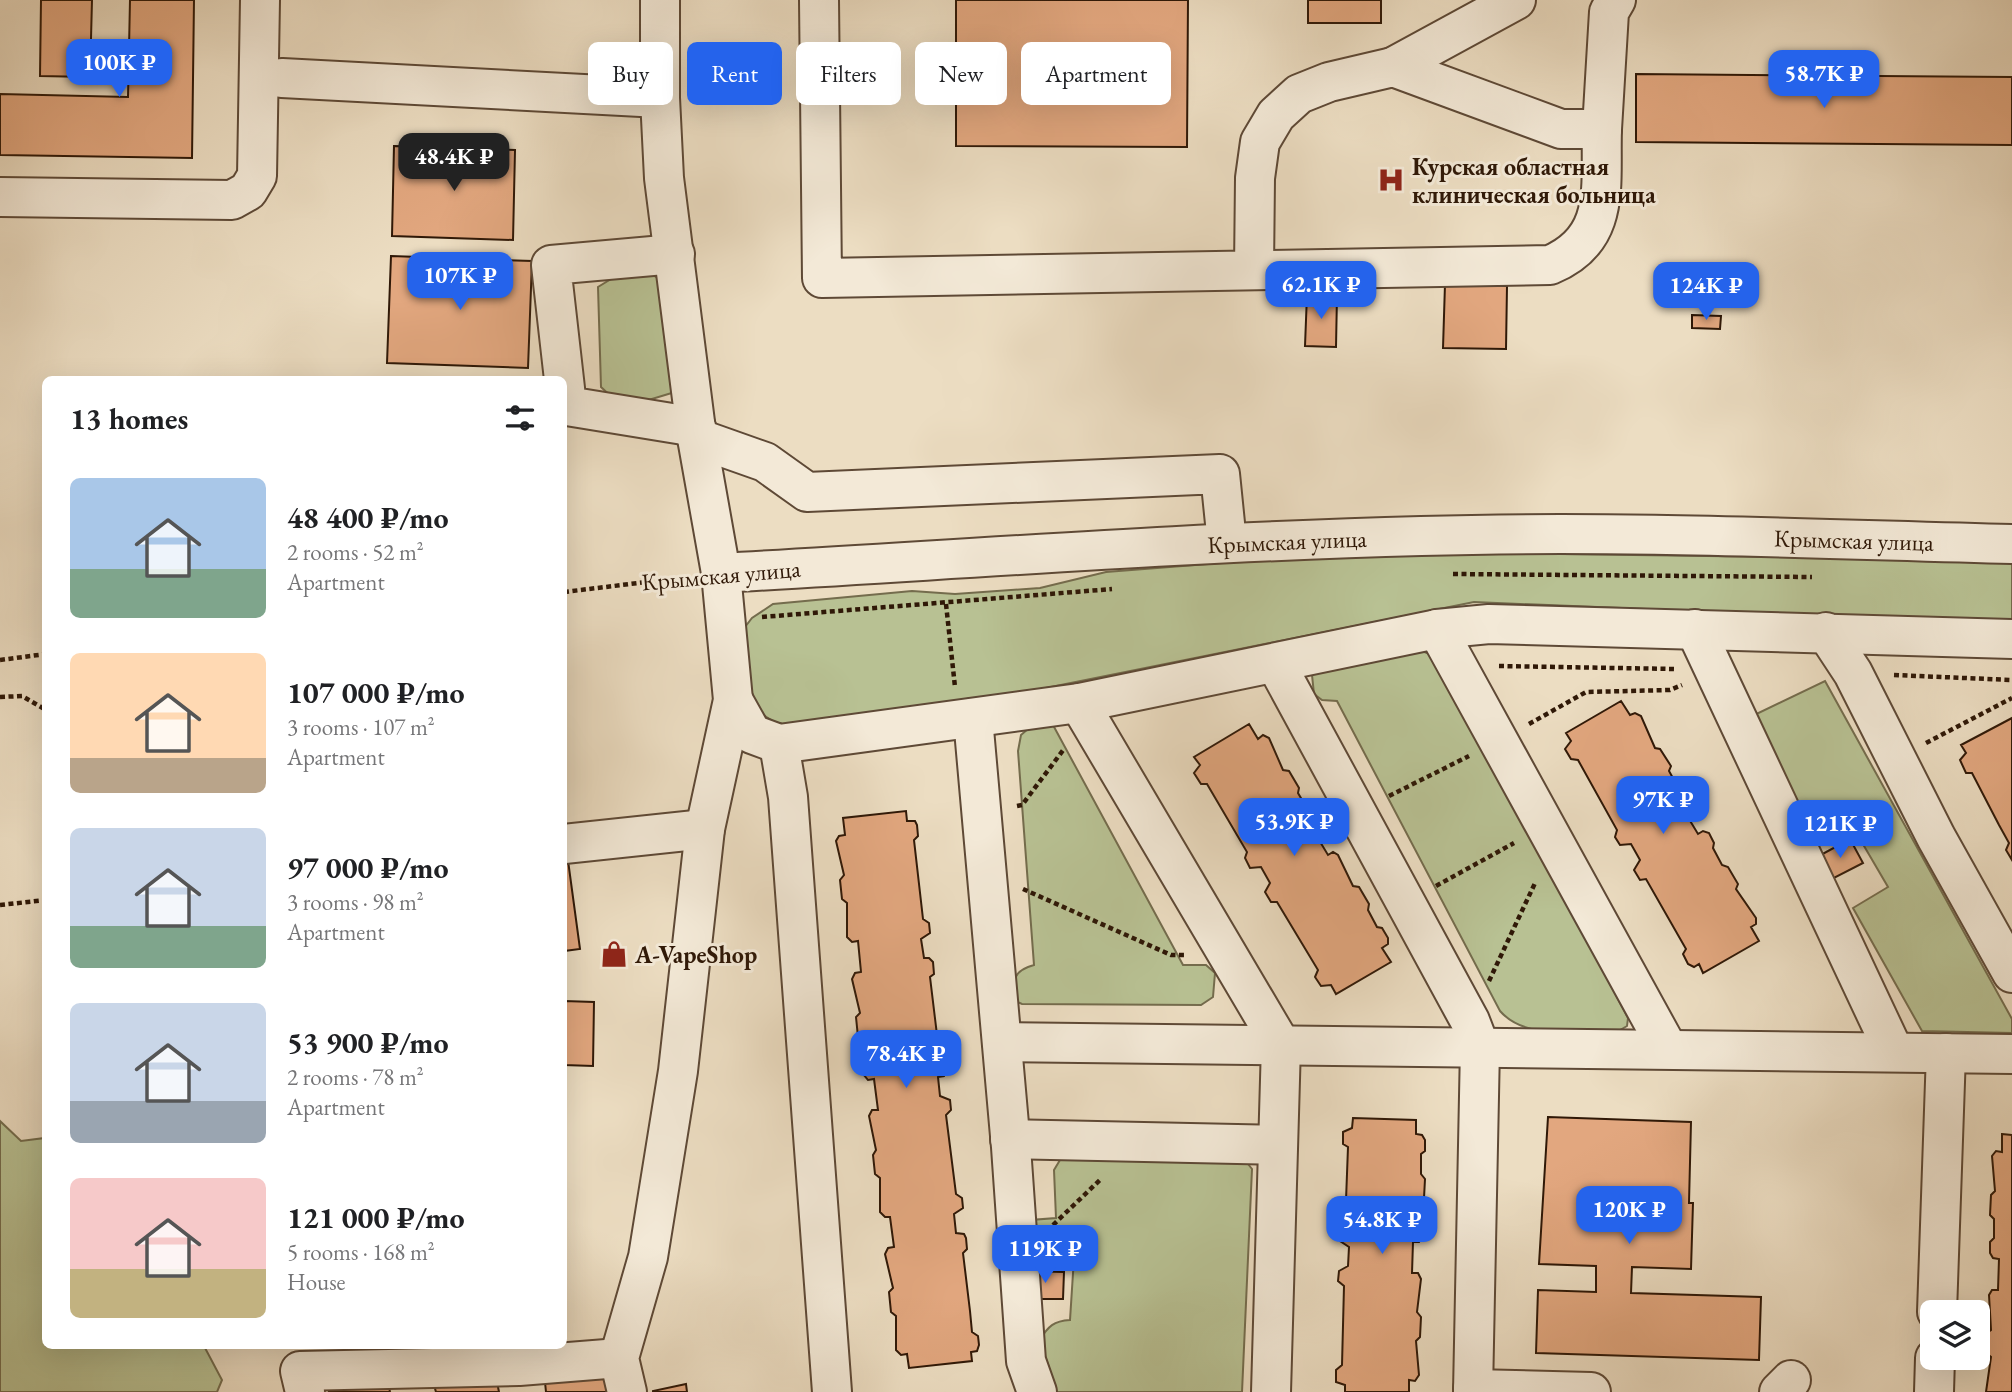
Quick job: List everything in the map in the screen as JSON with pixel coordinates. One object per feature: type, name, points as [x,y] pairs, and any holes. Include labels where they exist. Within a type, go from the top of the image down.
[{"type":"street","points":[[0,197],[232,200],[248,191],[257,176],[260,0]]},
{"type":"street","points":[[660,0],[660,42]]},
{"type":"street","points":[[820,0],[822,278],[1550,265],[1570,257],[1586,243],[1596,223],[1609,12],[1616,0]]},
{"type":"street","points":[[1254,269],[1255,178],[1260,142],[1276,115],[1299,94],[1329,82],[1392,67],[1516,0]]},
{"type":"street","points":[[1392,67],[1561,130],[1602,129]]},
{"type":"street","points":[[282,78],[588,94]]},
{"type":"street","points":[[305,1392],[300,1371],[411,1379],[623,1375],[648,1256],[678,1071],[705,829],[733,700],[721,573],[696,433],[664,178],[660,105]]},
{"type":"street","points":[[562,376],[551,265],[675,254]]},
{"type":"street","points":[[567,406],[696,433],[765,462],[807,492],[1220,474],[1227,543]]},
{"type":"street","name":"Крымская улица","points":[[721,573],[1227,543],[1423,535],[1630,535],[2012,544]]},
{"type":"street","points":[[733,700],[752,734],[779,744],[973,718],[1086,715],[1276,664],[1437,629],[1489,624],[2012,639]]},
{"type":"street","points":[[1437,629],[1668,1049]]},
{"type":"street","points":[[1695,629],[1894,1052]]},
{"type":"street","points":[[1826,632],[1853,673],[1936,837],[2012,973]]},
{"type":"street","points":[[1276,664],[1475,1034],[1473,1390],[1591,1392]]},
{"type":"street","points":[[1086,715],[1281,1045],[1271,1392]]},
{"type":"street","points":[[973,718],[984,872],[1010,1139],[1026,1362],[1037,1392]]},
{"type":"street","points":[[779,744],[788,797],[832,1392]]},
{"type":"street","points":[[567,844],[705,829]]},
{"type":"street","points":[[1002,1042],[1281,1045],[1475,1034],[1668,1049],[2012,1054]]},
{"type":"street","points":[[1937,1300],[1947,1053]]},
{"type":"street","points":[[1010,1139],[1278,1144]]},
{"type":"street","points":[[1934,1392],[1935,1370]]},
{"type":"path","name":"Крымская улица","points":[[567,592],[721,573]]},
{"type":"path","points":[[1439,574],[1822,578]]},
{"type":"path","points":[[724,622],[1123,588]]},
{"type":"path","points":[[946,604],[957,708],[973,718]]},
{"type":"path","points":[[0,660],[42,655]]},
{"type":"path","points":[[0,697],[22,696],[42,708]]},
{"type":"path","points":[[1896,759],[2012,698]]},
{"type":"path","points":[[980,815],[1022,805],[1086,715]]},
{"type":"path","points":[[1406,903],[1550,834]]},
{"type":"path","points":[[1475,1034],[1550,834]]},
{"type":"path","points":[[984,872],[1171,955],[1205,956],[1237,971]]},
{"type":"path","points":[[0,905],[42,900]]},
{"type":"path","points":[[1019,1258],[1141,1141]]},
{"type":"green space","points":[[621,273],[649,273],[663,281],[675,392],[642,402],[616,401],[601,387],[598,287]]},
{"type":"green space","points":[[1414,552],[2012,560],[2012,624],[1474,602],[1021,693],[786,725],[771,720],[760,712],[749,687],[745,627],[752,618],[773,604],[912,591],[955,594],[1040,588],[1106,572],[1298,557]]},
{"type":"green space","points":[[1417,649],[1432,655],[1446,672],[1628,1018],[1627,1026],[1620,1030],[1540,1031],[1511,1021],[1500,1011],[1337,701],[1322,700],[1314,694],[1312,675],[1323,666]]},
{"type":"green space","points":[[1825,681],[2012,1019],[2012,1033],[1922,1031],[1853,908],[1888,887],[1843,810],[1808,828],[1746,719]]},
{"type":"green space","points":[[1053,725],[1183,965],[1206,965],[1215,973],[1213,997],[1201,1005],[1022,1004],[1015,1001],[1014,987],[1018,973],[1034,965],[1018,751],[1021,735],[1029,728]]},
{"type":"green space","points":[[0,1121],[21,1141],[42,1138],[42,1349],[206,1349],[222,1380],[217,1392],[0,1392]]},
{"type":"green space","points":[[1063,1155],[1244,1159],[1252,1169],[1242,1392],[1057,1392],[1040,1340],[1052,1325],[1070,1320],[1075,1242],[1044,1235],[1031,1220],[1056,1218],[1054,1170]]},
{"type":"building","points":[[41,0],[92,0],[90,77],[40,76]]},
{"type":"building","points":[[130,0],[194,0],[192,158],[0,155],[0,94],[128,97]]},
{"type":"building","points":[[956,0],[1188,0],[1187,147],[956,146],[956,105],[1007,105],[1007,42],[956,42]]},
{"type":"building","points":[[1308,0],[1381,0],[1381,23],[1308,23]]},
{"type":"building","points":[[1636,74],[2012,77],[2012,145],[1636,142]]},
{"type":"building","points":[[394,146],[515,150],[513,240],[392,236]]},
{"type":"building","points":[[391,256],[532,261],[528,368],[387,363]]},
{"type":"building","points":[[1445,284],[1507,286],[1506,349],[1443,348]]},
{"type":"building","points":[[1307,294],[1337,295],[1336,347],[1305,346]]},
{"type":"building","points":[[1692,315],[1721,316],[1720,329],[1692,328]]},
{"type":"building","points":[[1621,701],[1630,715],[1635,713],[1641,716],[1655,748],[1660,749],[1671,766],[1669,771],[1679,789],[1684,790],[1689,799],[1688,806],[1683,809],[1698,834],[1703,831],[1709,833],[1722,865],[1728,867],[1738,884],[1736,889],[1756,918],[1756,924],[1751,927],[1759,941],[1703,973],[1699,964],[1694,967],[1688,964],[1683,954],[1686,949],[1646,879],[1640,880],[1634,870],[1640,860],[1631,844],[1620,845],[1615,837],[1617,830],[1578,760],[1571,759],[1565,749],[1571,741],[1566,733]]},
{"type":"building","points":[[2012,718],[2012,860],[2006,850],[2009,843],[1972,773],[1966,773],[1960,760],[1966,753],[1961,745]]},
{"type":"building","points":[[1249,724],[1258,739],[1263,735],[1269,738],[1283,770],[1289,771],[1308,810],[1313,812],[1319,821],[1318,827],[1313,830],[1328,855],[1333,852],[1338,855],[1353,886],[1359,887],[1369,904],[1368,910],[1377,927],[1382,928],[1388,938],[1388,944],[1382,948],[1391,962],[1336,994],[1331,985],[1321,986],[1315,977],[1318,970],[1277,902],[1271,902],[1265,892],[1270,883],[1261,867],[1250,868],[1245,858],[1247,852],[1207,784],[1201,784],[1194,773],[1200,765],[1194,757]]},
{"type":"building","points":[[906,811],[907,821],[915,821],[917,825],[918,836],[914,840],[923,919],[929,923],[930,933],[921,939],[924,958],[933,962],[934,974],[930,977],[939,1057],[946,1061],[947,1070],[944,1076],[938,1077],[940,1096],[950,1100],[951,1110],[946,1115],[956,1194],[962,1198],[963,1208],[954,1214],[956,1233],[964,1234],[966,1238],[967,1249],[963,1253],[972,1332],[978,1336],[979,1345],[977,1351],[971,1352],[972,1361],[909,1368],[907,1354],[901,1355],[896,1350],[896,1316],[891,1312],[889,1292],[893,1288],[885,1254],[888,1248],[894,1247],[890,1217],[885,1217],[880,1212],[880,1178],[875,1174],[873,1155],[876,1150],[869,1116],[872,1110],[878,1110],[874,1079],[868,1080],[864,1075],[862,1064],[866,1060],[863,1041],[858,1037],[856,1017],[860,1013],[852,979],[855,973],[861,972],[858,941],[852,942],[847,937],[847,903],[842,899],[840,880],[844,875],[836,841],[839,836],[845,835],[843,818]]},
{"type":"building","points":[[1850,839],[1863,863],[1830,880],[1817,857]]},
{"type":"building","points":[[567,853],[580,949],[567,951]]},
{"type":"building","points":[[624,947],[625,958],[603,960],[602,949]]},
{"type":"building","points":[[567,1001],[594,1002],[593,1066],[567,1065]]},
{"type":"building","points":[[1548,1117],[1691,1122],[1691,1269],[1632,1267],[1631,1293],[1761,1297],[1759,1360],[1536,1353],[1538,1290],[1596,1292],[1596,1266],[1539,1264]]},
{"type":"building","points":[[1353,1118],[1416,1120],[1416,1134],[1422,1135],[1425,1140],[1425,1151],[1421,1154],[1421,1174],[1425,1179],[1424,1198],[1420,1202],[1422,1237],[1419,1242],[1413,1242],[1412,1273],[1418,1273],[1421,1279],[1417,1312],[1421,1317],[1420,1337],[1416,1341],[1419,1375],[1415,1381],[1409,1380],[1409,1392],[1345,1392],[1345,1385],[1336,1382],[1336,1370],[1342,1365],[1344,1286],[1338,1281],[1339,1271],[1348,1266],[1349,1247],[1340,1241],[1341,1230],[1345,1227],[1348,1147],[1343,1144],[1343,1132],[1352,1128]]},
{"type":"building","points":[[2002,1134],[2012,1135],[2012,1392],[1986,1392],[1991,1357],[1989,1295],[1992,1290],[1998,1290],[1999,1259],[1993,1258],[1990,1253],[1990,1242],[1994,1238],[1994,1219],[1990,1215],[1991,1195],[1995,1191],[1992,1156],[1996,1151],[2002,1152]]},
{"type":"building","points":[[1027,1271],[1064,1272],[1063,1299],[1026,1299]]},
{"type":"building","points":[[605,1370],[609,1392],[546,1392],[545,1382]]},
{"type":"building","points":[[386,1372],[390,1392],[329,1392],[328,1385]]},
{"type":"building","points":[[495,1372],[499,1392],[436,1392],[434,1385]]},
{"type":"building","points":[[686,1384],[687,1392],[653,1392],[653,1391]]},
{"type":"place","name":"Курская областная клиническая больница","points":[[1391,180]]},
{"type":"place","name":"A-VapeShop","points":[[614,954]]}]
